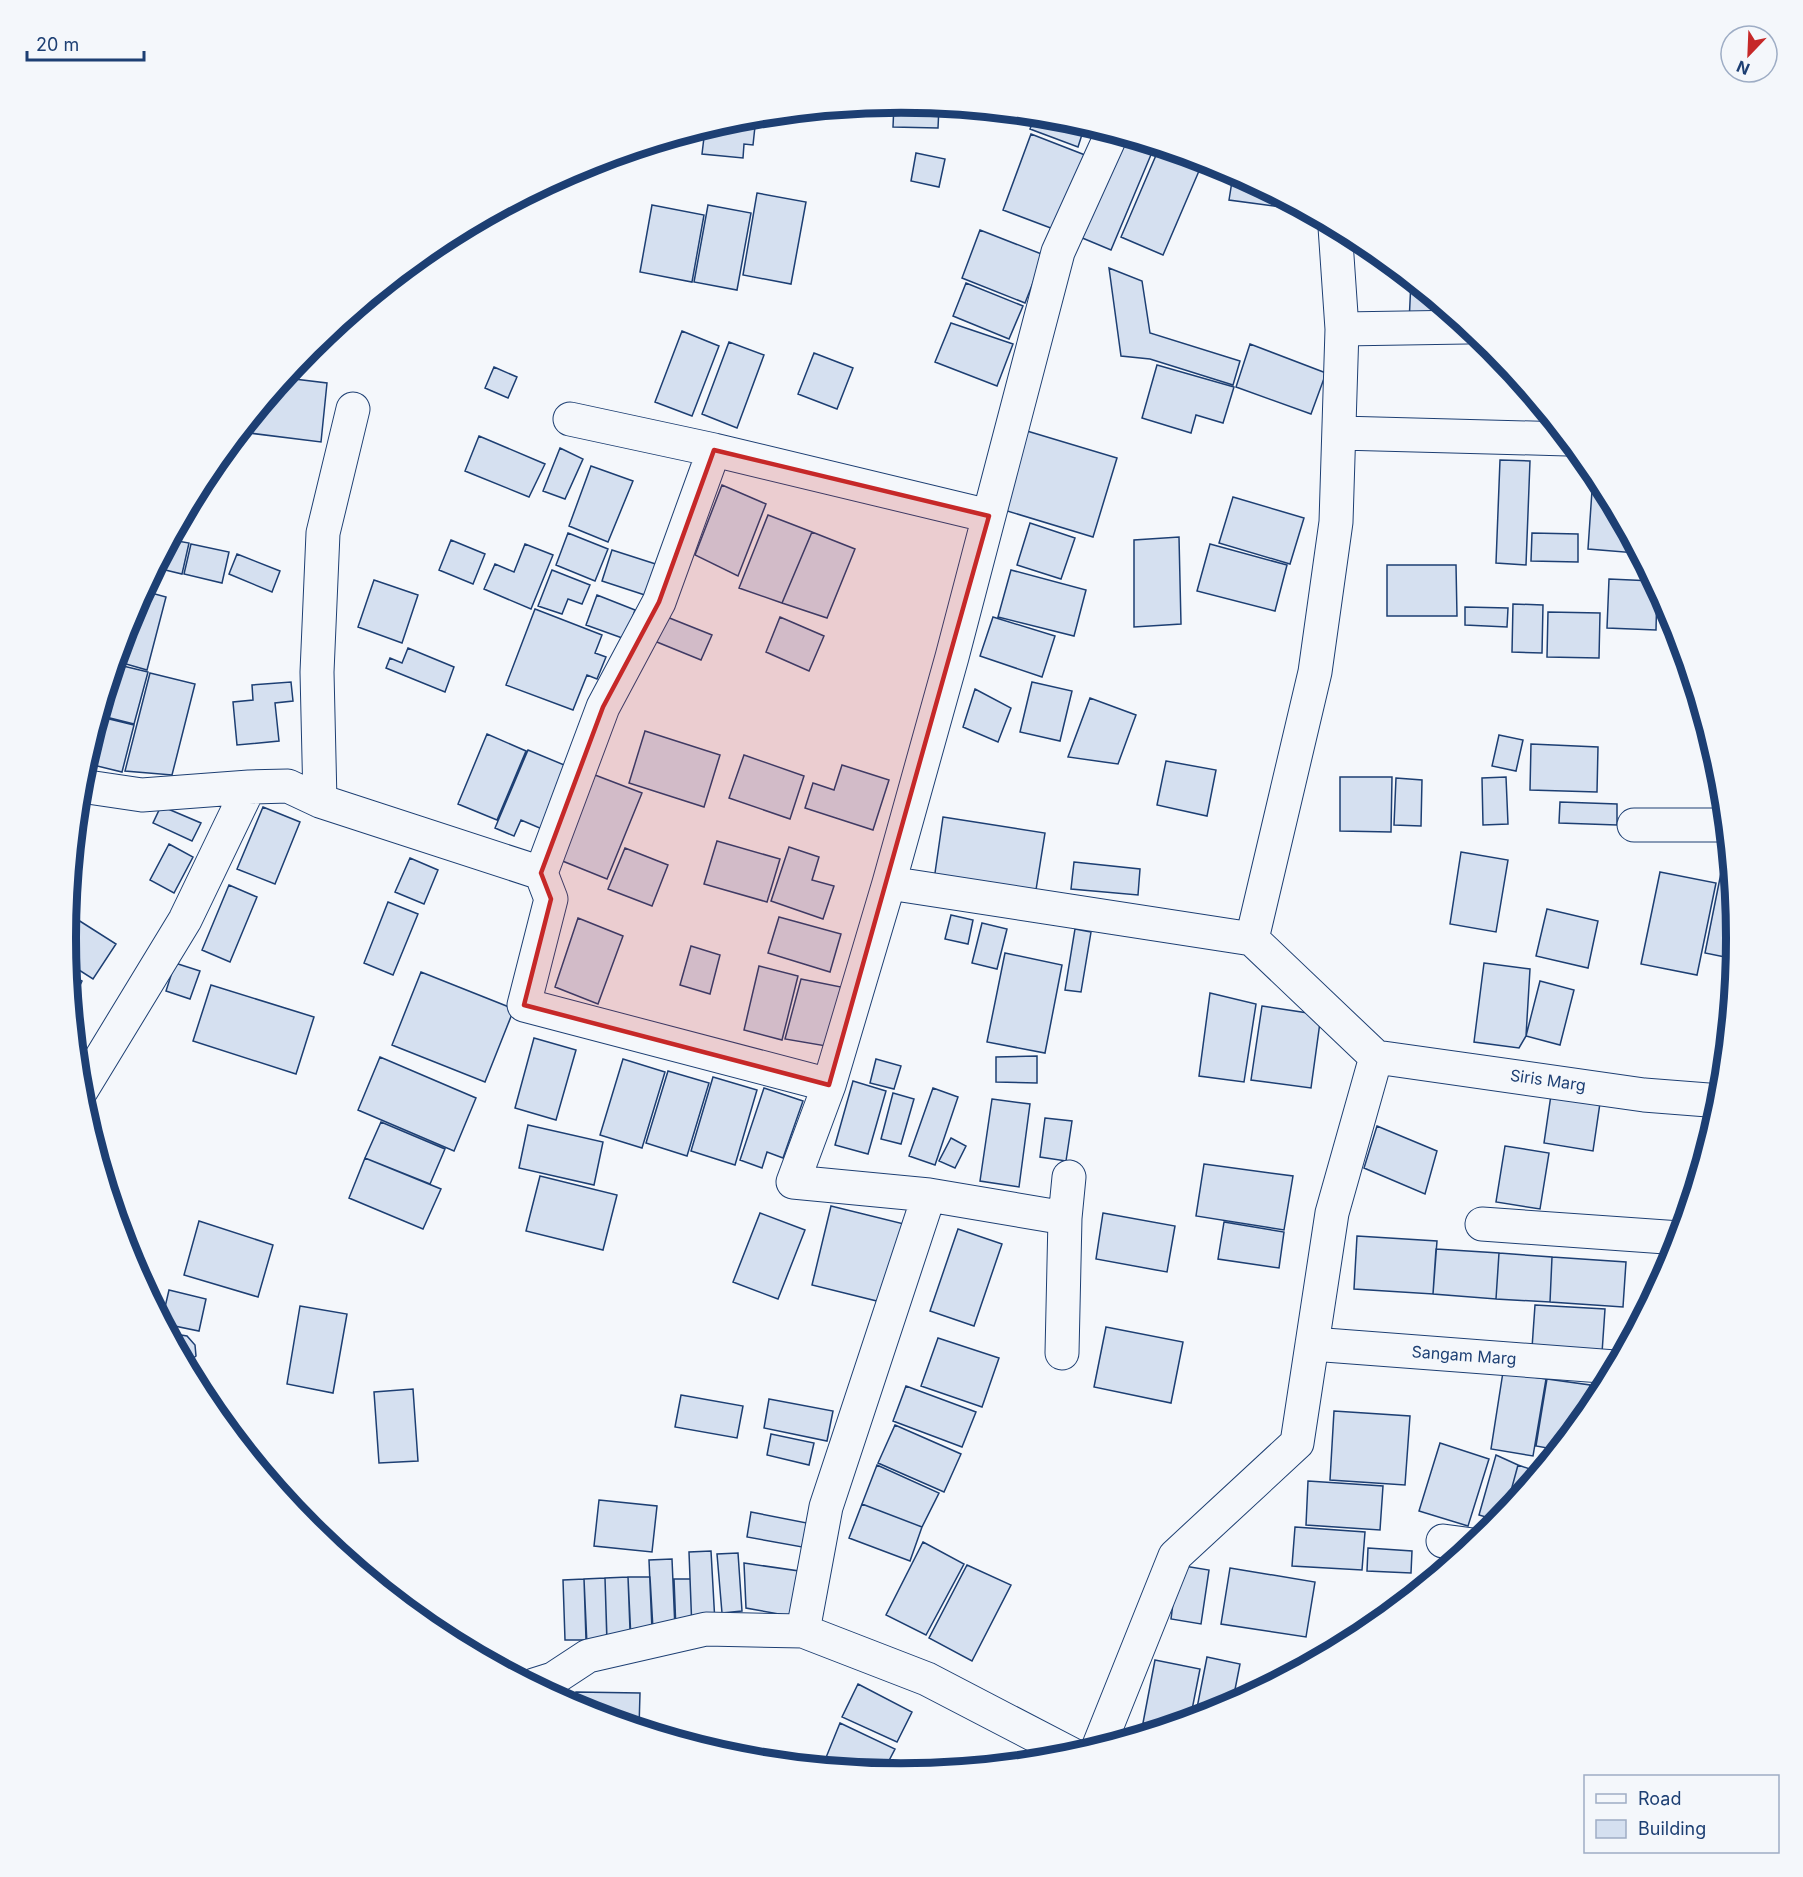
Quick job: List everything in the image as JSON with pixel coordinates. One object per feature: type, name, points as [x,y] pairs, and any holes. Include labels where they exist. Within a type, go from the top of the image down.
[{"type":"street","points":[[1065,1218],[929,1195],[793,1182],[829,1085],[889,883],[1058,252],[1109,140]]},
{"type":"street","points":[[1252,939],[1315,672],[1336,522],[1341,433],[1342,329],[1336,238]]},
{"type":"street","points":[[1342,329],[1455,327]]},
{"type":"street","points":[[320,801],[317,672],[322,533],[353,409]]},
{"type":"street","points":[[570,419],[714,450],[989,516]]},
{"type":"street","points":[[1341,433],[1558,439]]},
{"type":"street","points":[[714,450],[658,602],[603,707],[541,873],[551,899],[524,1005],[829,1085]]},
{"type":"street","points":[[89,1078],[185,920],[249,786]]},
{"type":"street","points":[[91,787],[142,795],[249,786],[288,786],[320,801],[541,873]]},
{"type":"street","points":[[1634,825],[1718,825]]},
{"type":"street","points":[[889,883],[1252,939],[1376,1057],[1332,1213],[1298,1443],[1175,1556],[1102,1738]]},
{"type":"street","name":"Siris Marg","points":[[1376,1057],[1644,1095],[1711,1100]]},
{"type":"street","points":[[1062,1353],[1065,1218],[1069,1177]]},
{"type":"street","points":[[803,1631],[826,1507],[929,1195]]},
{"type":"street","points":[[1482,1224],[1670,1237]]},
{"type":"street","name":"Sangam Marg","points":[[1312,1344],[1606,1366]]},
{"type":"street","points":[[549,1684],[588,1656],[706,1629],[803,1631],[927,1679],[1060,1748]]},
{"type":"highlighted area","points":[[714,450],[989,516],[829,1085],[524,1005],[551,899],[541,873],[603,707],[659,602]]},
{"type":"building","points":[[894,113],[939,114],[938,128],[893,127]]},
{"type":"building","points":[[1032,124],[1082,134],[1078,147],[1030,129]]},
{"type":"building","points":[[755,127],[753,145],[744,144],[743,158],[702,154],[704,138]]},
{"type":"building","points":[[1031,134],[1085,155],[1056,230],[1003,210]]},
{"type":"building","points":[[1119,143],[1152,153],[1111,250],[1080,237]]},
{"type":"building","points":[[916,153],[945,159],[939,187],[911,181]]},
{"type":"building","points":[[1157,154],[1199,171],[1163,255],[1121,237]]},
{"type":"building","points":[[1232,183],[1281,207],[1229,200]]},
{"type":"building","points":[[757,193],[806,202],[791,284],[743,275]]},
{"type":"building","points":[[652,205],[704,215],[692,282],[640,272]]},
{"type":"building","points":[[708,205],[751,213],[737,290],[694,282]]},
{"type":"building","points":[[980,230],[1044,255],[1025,303],[962,278]]},
{"type":"building","points":[[1109,268],[1142,281],[1150,333],[1240,361],[1233,385],[1150,359],[1121,356]]},
{"type":"building","points":[[966,283],[1023,306],[1009,339],[953,316]]},
{"type":"building","points":[[1411,289],[1453,325],[1409,323]]},
{"type":"building","points":[[951,323],[1013,344],[997,386],[935,362]]},
{"type":"building","points":[[682,331],[719,346],[692,416],[655,402]]},
{"type":"building","points":[[729,342],[764,355],[737,428],[702,414]]},
{"type":"building","points":[[1250,344],[1326,373],[1311,414],[1236,387]]},
{"type":"building","points":[[814,353],[853,368],[837,409],[798,394]]},
{"type":"building","points":[[1157,365],[1234,387],[1223,423],[1196,415],[1191,433],[1142,418]]},
{"type":"building","points":[[494,367],[517,377],[508,398],[485,388]]},
{"type":"building","points":[[296,379],[327,383],[321,442],[249,433]]},
{"type":"building","points":[[1027,431],[1117,458],[1093,537],[1004,510]]},
{"type":"building","points":[[479,436],[545,464],[529,497],[465,471]]},
{"type":"building","points":[[560,448],[583,459],[565,499],[543,491]]},
{"type":"building","points":[[1500,460],[1530,461],[1526,565],[1496,563]]},
{"type":"building","points":[[591,466],[633,481],[608,542],[569,526]]},
{"type":"building","points":[[722,485],[766,504],[738,576],[695,555]]},
{"type":"building","points":[[1592,488],[1630,552],[1588,549]]},
{"type":"building","points":[[1233,497],[1304,518],[1290,564],[1219,543]]},
{"type":"building","points":[[768,515],[812,532],[782,603],[739,588]]},
{"type":"building","points":[[1030,523],[1075,538],[1061,579],[1017,565]]},
{"type":"building","points":[[812,532],[855,549],[827,618],[782,603]]},
{"type":"building","points":[[568,533],[608,549],[595,581],[556,565]]},
{"type":"building","points":[[1532,533],[1578,534],[1578,562],[1531,561]]},
{"type":"building","points":[[1179,537],[1181,624],[1134,627],[1134,540]]},
{"type":"building","points":[[451,540],[485,554],[473,584],[439,570]]},
{"type":"building","points":[[179,541],[189,543],[182,574],[164,570]]},
{"type":"building","points":[[191,544],[229,552],[222,583],[184,574]]},
{"type":"building","points":[[525,544],[553,555],[531,609],[484,589],[495,564],[514,572]]},
{"type":"building","points":[[1210,544],[1287,565],[1275,611],[1197,591]]},
{"type":"building","points":[[612,550],[665,567],[654,598],[602,581]]},
{"type":"building","points":[[237,554],[280,571],[272,592],[229,574]]},
{"type":"building","points":[[1387,565],[1456,565],[1457,616],[1387,616]]},
{"type":"building","points":[[552,570],[590,585],[582,604],[568,599],[562,614],[538,606]]},
{"type":"building","points":[[1011,570],[1086,590],[1074,636],[998,617]]},
{"type":"building","points":[[1609,579],[1644,581],[1657,607],[1656,630],[1607,628]]},
{"type":"building","points":[[374,580],[418,595],[402,643],[358,627]]},
{"type":"building","points":[[153,593],[166,597],[147,670],[124,663]]},
{"type":"building","points":[[597,595],[635,610],[625,639],[586,625]]},
{"type":"building","points":[[1513,604],[1543,605],[1542,653],[1512,652]]},
{"type":"building","points":[[1465,607],[1508,608],[1507,627],[1465,625]]},
{"type":"building","points":[[535,609],[602,635],[595,653],[606,657],[597,679],[587,675],[573,710],[506,685]]},
{"type":"building","points":[[1548,612],[1600,613],[1599,658],[1547,657]]},
{"type":"building","points":[[662,615],[712,635],[701,660],[652,640]]},
{"type":"building","points":[[780,617],[824,636],[809,671],[766,652]]},
{"type":"building","points":[[993,617],[1055,636],[1042,677],[980,656]]},
{"type":"building","points":[[408,648],[454,667],[445,692],[386,668],[390,658],[402,663]]},
{"type":"building","points":[[123,666],[148,672],[134,724],[107,717]]},
{"type":"building","points":[[150,673],[195,684],[172,775],[125,771]]},
{"type":"building","points":[[291,682],[293,701],[275,703],[279,741],[237,745],[233,702],[253,700],[252,685]]},
{"type":"building","points":[[1032,682],[1072,691],[1060,741],[1020,732]]},
{"type":"building","points":[[975,689],[1011,708],[998,742],[963,727]]},
{"type":"building","points":[[1090,698],[1136,715],[1118,764],[1068,757]]},
{"type":"building","points":[[107,718],[134,725],[122,772],[95,765]]},
{"type":"building","points":[[645,731],[720,755],[704,807],[629,783]]},
{"type":"building","points":[[487,734],[526,751],[497,820],[458,804]]},
{"type":"building","points":[[1499,735],[1523,740],[1516,771],[1492,766]]},
{"type":"building","points":[[1531,744],[1598,747],[1597,792],[1530,790]]},
{"type":"building","points":[[528,750],[569,767],[542,829],[521,820],[514,836],[495,828]]},
{"type":"building","points":[[744,755],[804,776],[790,819],[729,798]]},
{"type":"building","points":[[1166,761],[1216,770],[1207,816],[1157,805]]},
{"type":"building","points":[[842,765],[889,780],[873,830],[805,808],[813,783],[834,790]]},
{"type":"building","points":[[595,775],[642,793],[607,879],[560,860]]},
{"type":"building","points":[[1340,777],[1392,777],[1391,832],[1340,831]]},
{"type":"building","points":[[1506,777],[1508,824],[1483,825],[1482,778]]},
{"type":"building","points":[[1396,778],[1422,780],[1421,826],[1394,825]]},
{"type":"building","points":[[1560,802],[1617,804],[1617,825],[1559,823]]},
{"type":"building","points":[[161,806],[201,823],[192,841],[153,823]]},
{"type":"building","points":[[263,807],[300,822],[275,884],[237,869]]},
{"type":"building","points":[[943,817],[1045,833],[1035,896],[934,880]]},
{"type":"building","points":[[717,841],[780,859],[767,902],[704,884]]},
{"type":"building","points":[[169,844],[193,857],[174,893],[150,880]]},
{"type":"building","points":[[789,847],[819,857],[812,880],[834,886],[823,919],[771,901]]},
{"type":"building","points":[[625,848],[668,865],[652,906],[608,889]]},
{"type":"building","points":[[1461,852],[1508,860],[1496,932],[1450,924]]},
{"type":"building","points":[[410,858],[438,870],[424,904],[395,892]]},
{"type":"building","points":[[1074,862],[1140,869],[1138,895],[1071,889]]},
{"type":"building","points":[[1660,872],[1716,883],[1697,975],[1641,964]]},
{"type":"building","points":[[1721,873],[1724,874],[1726,957],[1705,953]]},
{"type":"building","points":[[229,885],[257,897],[230,962],[202,950]]},
{"type":"building","points":[[388,902],[418,914],[393,975],[364,963]]},
{"type":"building","points":[[1547,909],[1598,921],[1588,968],[1536,956]]},
{"type":"building","points":[[951,915],[973,920],[968,944],[945,939]]},
{"type":"building","points":[[779,917],[841,934],[830,972],[768,953]]},
{"type":"building","points":[[578,918],[623,936],[598,1004],[555,987]]},
{"type":"building","points":[[77,919],[116,944],[93,979],[77,969]]},
{"type":"building","points":[[982,923],[1007,929],[997,969],[972,963]]},
{"type":"building","points":[[1075,929],[1091,932],[1081,992],[1065,990]]},
{"type":"building","points":[[691,946],[720,955],[710,994],[680,985]]},
{"type":"building","points":[[1005,953],[1062,965],[1045,1053],[987,1042]]},
{"type":"building","points":[[175,963],[200,971],[190,999],[166,991]]},
{"type":"building","points":[[1484,963],[1530,969],[1526,1036],[1519,1048],[1474,1042]]},
{"type":"building","points":[[759,966],[798,976],[782,1040],[744,1030]]},
{"type":"building","points":[[421,972],[514,1009],[485,1082],[392,1045]]},
{"type":"building","points":[[77,978],[82,981],[78,990]]},
{"type":"building","points":[[801,979],[841,987],[826,1046],[785,1039]]},
{"type":"building","points":[[1540,981],[1574,990],[1560,1045],[1526,1036]]},
{"type":"building","points":[[211,985],[314,1017],[296,1074],[193,1041]]},
{"type":"building","points":[[1210,993],[1256,1004],[1244,1082],[1199,1076]]},
{"type":"building","points":[[1262,1006],[1321,1015],[1311,1088],[1251,1080]]},
{"type":"building","points":[[534,1038],[576,1050],[556,1120],[515,1108]]},
{"type":"building","points":[[1037,1056],[1037,1083],[996,1082],[996,1057]]},
{"type":"building","points":[[380,1057],[476,1098],[454,1151],[358,1110]]},
{"type":"building","points":[[623,1059],[665,1072],[642,1148],[600,1135]]},
{"type":"building","points":[[876,1059],[901,1066],[894,1089],[870,1083]]},
{"type":"building","points":[[668,1071],[709,1083],[687,1156],[646,1143]]},
{"type":"building","points":[[713,1077],[757,1090],[735,1165],[691,1151]]},
{"type":"building","points":[[853,1081],[886,1091],[868,1154],[835,1145]]},
{"type":"building","points":[[764,1088],[803,1101],[783,1158],[767,1152],[762,1168],[740,1160]]},
{"type":"building","points":[[933,1088],[958,1097],[935,1165],[909,1156]]},
{"type":"building","points":[[1552,1088],[1601,1096],[1593,1151],[1544,1143]]},
{"type":"building","points":[[893,1093],[914,1099],[901,1144],[881,1139]]},
{"type":"building","points":[[992,1099],[1030,1104],[1019,1187],[980,1181]]},
{"type":"building","points":[[1045,1118],[1072,1121],[1066,1161],[1040,1157]]},
{"type":"building","points":[[381,1122],[445,1149],[430,1184],[365,1158]]},
{"type":"building","points":[[528,1125],[603,1142],[594,1185],[519,1168]]},
{"type":"building","points":[[1377,1126],[1437,1151],[1425,1194],[1364,1168]]},
{"type":"building","points":[[951,1138],[966,1146],[955,1168],[939,1161]]},
{"type":"building","points":[[1505,1146],[1549,1153],[1540,1209],[1496,1202]]},
{"type":"building","points":[[365,1158],[441,1189],[423,1229],[349,1198]]},
{"type":"building","points":[[1204,1164],[1293,1176],[1284,1230],[1196,1216]]},
{"type":"building","points":[[540,1176],[617,1195],[603,1250],[526,1231]]},
{"type":"building","points":[[831,1206],[908,1225],[889,1304],[812,1285]]},
{"type":"building","points":[[760,1213],[805,1230],[778,1299],[733,1282]]},
{"type":"building","points":[[1103,1213],[1175,1226],[1167,1272],[1096,1259]]},
{"type":"building","points":[[199,1221],[273,1245],[258,1297],[184,1275]]},
{"type":"building","points":[[1224,1222],[1284,1232],[1279,1268],[1218,1259]]},
{"type":"building","points":[[958,1229],[1002,1244],[974,1326],[930,1311]]},
{"type":"building","points":[[1357,1236],[1437,1241],[1433,1294],[1354,1289]]},
{"type":"building","points":[[1436,1249],[1499,1253],[1496,1299],[1433,1294]]},
{"type":"building","points":[[1499,1253],[1552,1257],[1550,1302],[1496,1299]]},
{"type":"building","points":[[1552,1257],[1626,1262],[1623,1307],[1550,1302]]},
{"type":"building","points":[[169,1290],[206,1299],[199,1331],[174,1326],[165,1308]]},
{"type":"building","points":[[1535,1305],[1605,1309],[1602,1353],[1532,1348]]},
{"type":"building","points":[[300,1306],[347,1314],[333,1393],[287,1384]]},
{"type":"building","points":[[1106,1327],[1183,1342],[1171,1403],[1094,1387]]},
{"type":"building","points":[[179,1336],[187,1336],[195,1345],[196,1356],[192,1359],[187,1351]]},
{"type":"building","points":[[938,1338],[999,1358],[982,1407],[921,1386]]},
{"type":"building","points":[[1503,1372],[1546,1379],[1533,1456],[1491,1449]]},
{"type":"building","points":[[1547,1379],[1590,1385],[1587,1397],[1550,1449],[1536,1446]]},
{"type":"building","points":[[906,1386],[976,1412],[962,1447],[893,1421]]},
{"type":"building","points":[[413,1389],[418,1461],[379,1463],[374,1392]]},
{"type":"building","points":[[681,1395],[743,1406],[737,1438],[675,1427]]},
{"type":"building","points":[[769,1399],[833,1411],[827,1441],[764,1428]]},
{"type":"building","points":[[1334,1411],[1410,1416],[1405,1485],[1330,1480]]},
{"type":"building","points":[[895,1425],[961,1454],[944,1492],[878,1463]]},
{"type":"building","points":[[771,1434],[814,1443],[809,1465],[767,1455]]},
{"type":"building","points":[[1440,1443],[1489,1459],[1468,1526],[1419,1511]]},
{"type":"building","points":[[1496,1455],[1518,1465],[1510,1495],[1489,1518],[1479,1515]]},
{"type":"building","points":[[877,1465],[939,1493],[922,1527],[862,1504]]},
{"type":"building","points":[[1518,1465],[1532,1470],[1522,1482],[1510,1495]]},
{"type":"building","points":[[1308,1481],[1383,1486],[1380,1530],[1306,1525]]},
{"type":"building","points":[[599,1500],[657,1506],[652,1552],[594,1546]]},
{"type":"building","points":[[862,1504],[922,1527],[910,1561],[849,1538]]},
{"type":"building","points":[[751,1512],[807,1523],[802,1547],[747,1537]]},
{"type":"building","points":[[1295,1527],[1365,1532],[1362,1570],[1292,1566]]},
{"type":"building","points":[[923,1542],[964,1564],[926,1635],[886,1615]]},
{"type":"building","points":[[1368,1548],[1412,1551],[1411,1573],[1367,1571]]},
{"type":"building","points":[[711,1551],[715,1623],[692,1630],[689,1552]]},
{"type":"building","points":[[738,1553],[742,1611],[722,1613],[717,1554]]},
{"type":"building","points":[[672,1559],[675,1629],[652,1630],[649,1560]]},
{"type":"building","points":[[744,1563],[799,1571],[790,1616],[746,1608]]},
{"type":"building","points":[[967,1565],[1011,1585],[972,1661],[929,1638]]},
{"type":"building","points":[[1178,1565],[1209,1570],[1201,1624],[1171,1619]]},
{"type":"building","points":[[1230,1568],[1315,1582],[1306,1637],[1221,1624]]},
{"type":"building","points":[[628,1577],[650,1577],[653,1629],[630,1630]]},
{"type":"building","points":[[628,1577],[631,1639],[607,1640],[605,1578]]},
{"type":"building","points":[[605,1578],[607,1644],[587,1645],[584,1579]]},
{"type":"building","points":[[584,1579],[586,1640],[565,1640],[563,1580]]},
{"type":"building","points":[[674,1579],[690,1579],[692,1630],[676,1630]]},
{"type":"building","points":[[1207,1657],[1240,1664],[1234,1693],[1197,1709]]},
{"type":"building","points":[[1155,1660],[1200,1669],[1192,1711],[1151,1725],[1143,1723]]},
{"type":"building","points":[[858,1684],[912,1712],[897,1742],[842,1717]]},
{"type":"building","points":[[576,1692],[640,1693],[639,1721],[586,1701],[576,1696]]},
{"type":"building","points":[[840,1723],[895,1749],[888,1763],[825,1759]]}]
